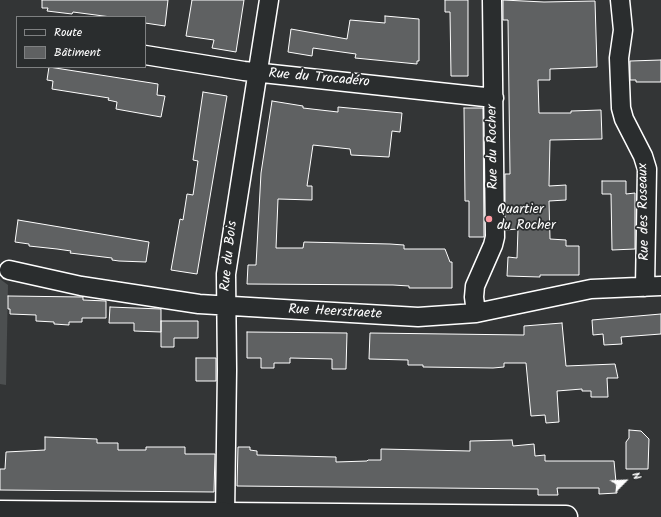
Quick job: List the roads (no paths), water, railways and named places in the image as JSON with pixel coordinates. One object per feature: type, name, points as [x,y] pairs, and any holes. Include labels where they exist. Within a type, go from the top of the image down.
[{"type":"main road","points":[[0,512],[231,516],[566,517]]},
{"type":"street","name":"Rue du Bois","points":[[231,516],[227,370],[227,265],[269,0]]},
{"type":"street","name":"Rue du Rocher","points":[[476,313],[474,297],[475,286],[494,245],[495,237],[492,0]]},
{"type":"street","name":"Rue des Roseaux","points":[[620,0],[624,30],[619,58],[621,108],[624,119],[643,156],[647,169],[653,287]]},
{"type":"street","name":"Rue du Trocadéro","points":[[146,55],[258,73],[494,98]]},
{"type":"street","name":"Rue Heerstraete","points":[[9,270],[87,287],[187,302],[226,306],[418,317],[476,313],[579,291],[653,287]]},
{"type":"place","name":"Quartier du Rocher","points":[[489,219]]}]
